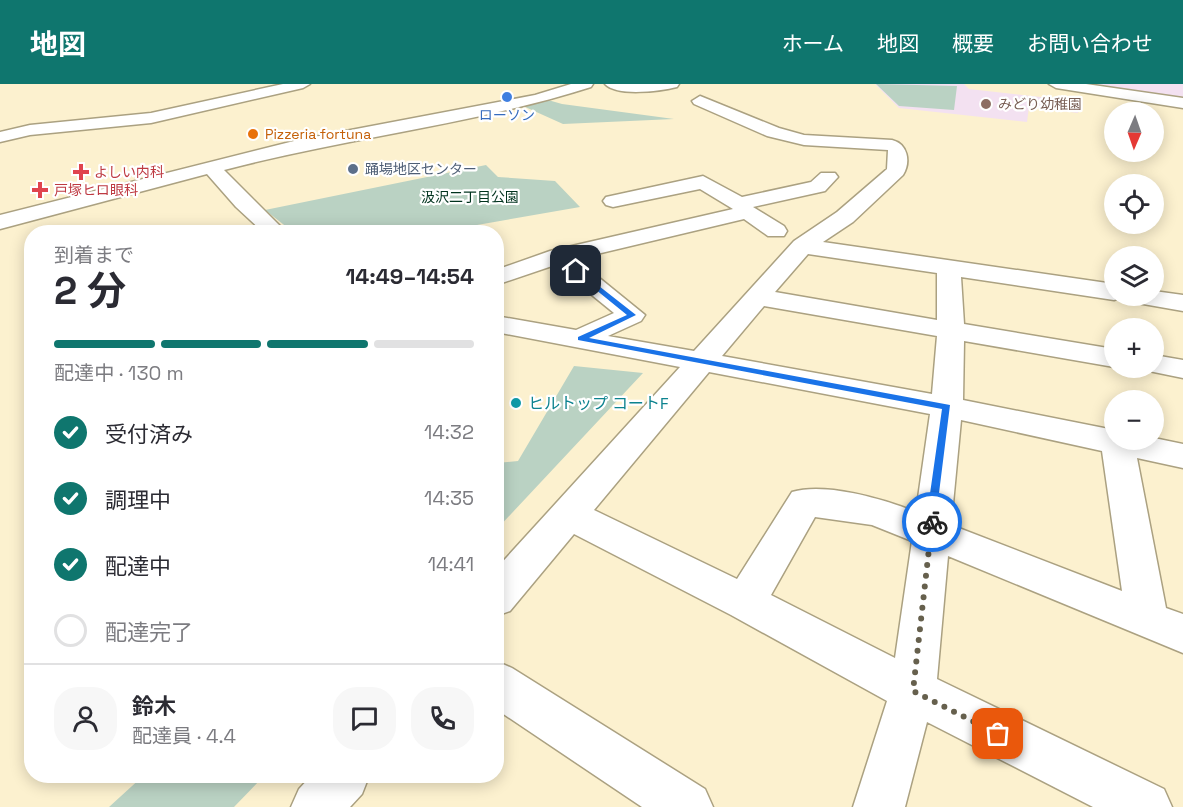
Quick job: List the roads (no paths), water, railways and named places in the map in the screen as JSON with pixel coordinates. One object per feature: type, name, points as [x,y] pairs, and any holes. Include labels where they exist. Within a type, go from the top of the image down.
[{"type":"street","points":[[0,137],[30,130],[151,118],[303,84]]},
{"type":"street","points":[[0,222],[310,143],[538,99],[586,84]]},
{"type":"street","points":[[612,84],[646,88],[672,84]]},
{"type":"street","points":[[1056,84],[1183,103]]},
{"type":"street","points":[[504,589],[802,246],[845,217],[896,171],[897,148],[892,145],[804,140],[773,132],[700,101]]},
{"type":"street","points":[[0,116],[30,130]]},
{"type":"street","points":[[211,167],[243,204],[267,225]]},
{"type":"street","points":[[504,275],[558,256],[818,187],[828,177]]},
{"type":"street","points":[[613,201],[703,182],[776,231]]},
{"type":"street","points":[[802,246],[1104,291]]},
{"type":"street","points":[[558,256],[632,315],[580,339]]},
{"type":"street","points":[[879,807],[913,691],[930,532],[947,407],[951,330],[949,269]]},
{"type":"street","points":[[757,297],[1104,356]]},
{"type":"street","points":[[1164,300],[1183,303]]},
{"type":"street","points":[[504,325],[701,360],[1104,438]]},
{"type":"street","points":[[1164,366],[1183,369]]},
{"type":"street","points":[[1119,450],[1147,620]]},
{"type":"street","points":[[1157,450],[1183,456]]},
{"type":"street","points":[[745,602],[805,502],[876,511],[1183,634]]},
{"type":"street","points":[[568,514],[745,602],[913,691],[1146,807]]},
{"type":"street","points":[[504,688],[687,807]]},
{"type":"street","points":[[317,807],[338,783]]},
{"type":"place","name":"ローソン","points":[[507,97]]},
{"type":"place","name":"みどり幼稚園","points":[[986,104]]},
{"type":"place","name":"Pizzeria fortuna","points":[[253,134]]},
{"type":"place","name":"踊場地区センター","points":[[353,169]]},
{"type":"place","name":"よしい内科","points":[[81,172]]},
{"type":"place","name":"戸塚ヒロ眼科","points":[[40,190]]},
{"type":"place","name":"ヒルトップ コートF","points":[[516,403]]},
{"type":"park label","name":"汲沢二丁目公園","points":[[470,197]]}]
